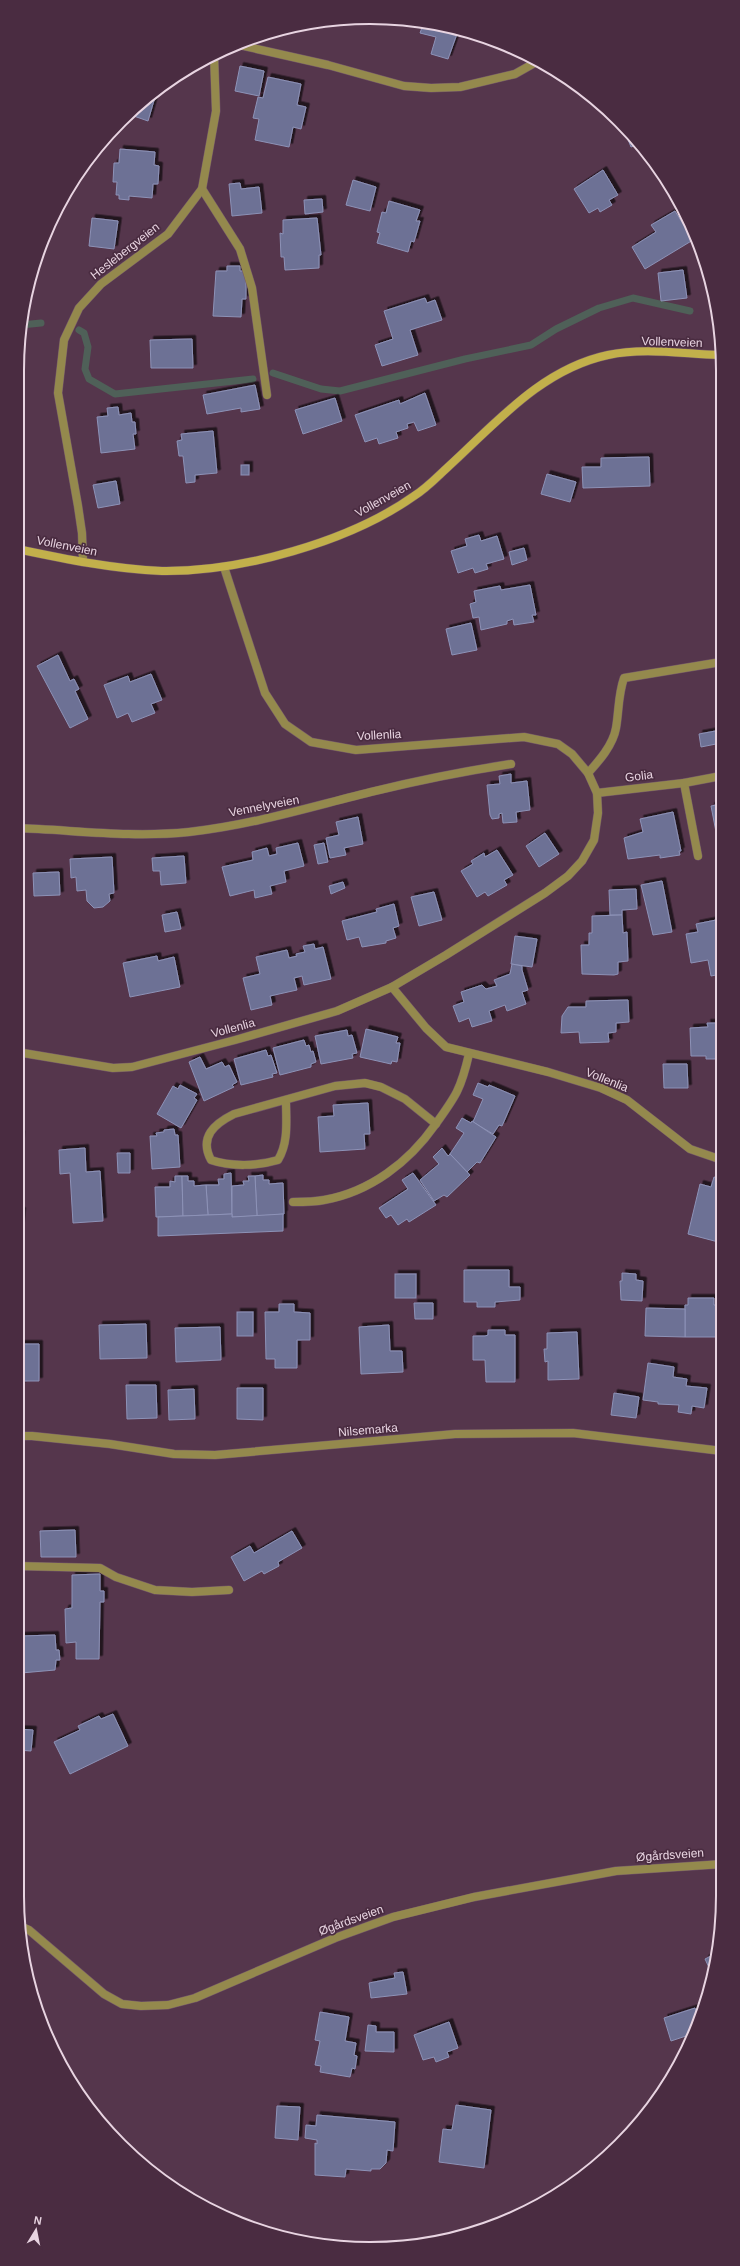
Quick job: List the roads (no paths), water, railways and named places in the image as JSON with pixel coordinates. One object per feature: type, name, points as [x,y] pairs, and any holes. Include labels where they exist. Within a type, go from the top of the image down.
[{"type":"main road","name":"Vollenveien","points":[[24,550],[82,562],[163,571],[224,567],[332,538],[400,506],[429,485],[535,389],[573,366],[609,354],[631,352],[715,355]]},
{"type":"street","points":[[246,47],[328,65],[404,86],[432,88],[460,86],[514,74],[532,64]]},
{"type":"street","name":"Heslebergveien","points":[[82,562],[82,533],[58,393],[64,340],[79,308],[101,284],[168,234],[202,189],[216,111],[214,61]]},
{"type":"street","points":[[202,189],[240,248],[250,281],[267,395]]},
{"type":"street","name":"Vollenlia","points":[[24,1053],[122,1068],[234,1040],[337,1010],[392,986],[545,893],[568,876],[582,860],[594,840],[598,813],[597,793],[588,773],[572,754],[558,744],[524,737],[356,750],[311,742],[285,724],[265,693],[224,567]]},
{"type":"street","points":[[588,773],[603,756],[616,730],[620,691],[624,678],[716,663]]},
{"type":"street","name":"Vennelyveien","points":[[24,828],[58,829],[120,835],[189,832],[281,817],[382,790],[464,771],[511,764]]},
{"type":"street","name":"Golia","points":[[597,793],[684,783],[716,777]]},
{"type":"street","points":[[684,783],[698,856]]},
{"type":"street","name":"Vollenlia","points":[[392,986],[436,1039],[446,1046],[469,1054],[548,1072],[601,1088],[627,1100],[690,1149],[716,1158]]},
{"type":"street","points":[[293,1202],[324,1200],[342,1195],[386,1175],[410,1156],[425,1139],[458,1093],[463,1082],[469,1054]]},
{"type":"street","points":[[286,1100],[286,1137],[283,1152],[278,1160],[267,1163],[224,1164],[211,1160],[206,1149],[209,1134],[220,1121],[234,1114],[335,1086],[365,1083],[381,1087],[405,1099],[436,1124]]},
{"type":"street","name":"Nilsemarka","points":[[24,1436],[110,1444],[174,1454],[215,1455],[455,1434],[573,1433],[716,1450]]},
{"type":"street","points":[[24,1566],[100,1568],[116,1577],[155,1590],[192,1592],[229,1590]]},
{"type":"street","name":"Øgårdsveien","points":[[26,1929],[104,1994],[122,2004],[141,2006],[168,2005],[195,1998],[335,1938],[393,1917],[474,1898],[616,1871],[716,1864]]},
{"type":"waterway","points":[[273,373],[321,389],[340,391],[465,359],[531,345],[556,329],[599,308],[633,298],[690,311]]},
{"type":"waterway","points":[[27,324],[41,323]]},
{"type":"waterway","points":[[79,330],[84,333],[88,347],[85,369],[89,379],[115,394],[253,379]]}]
